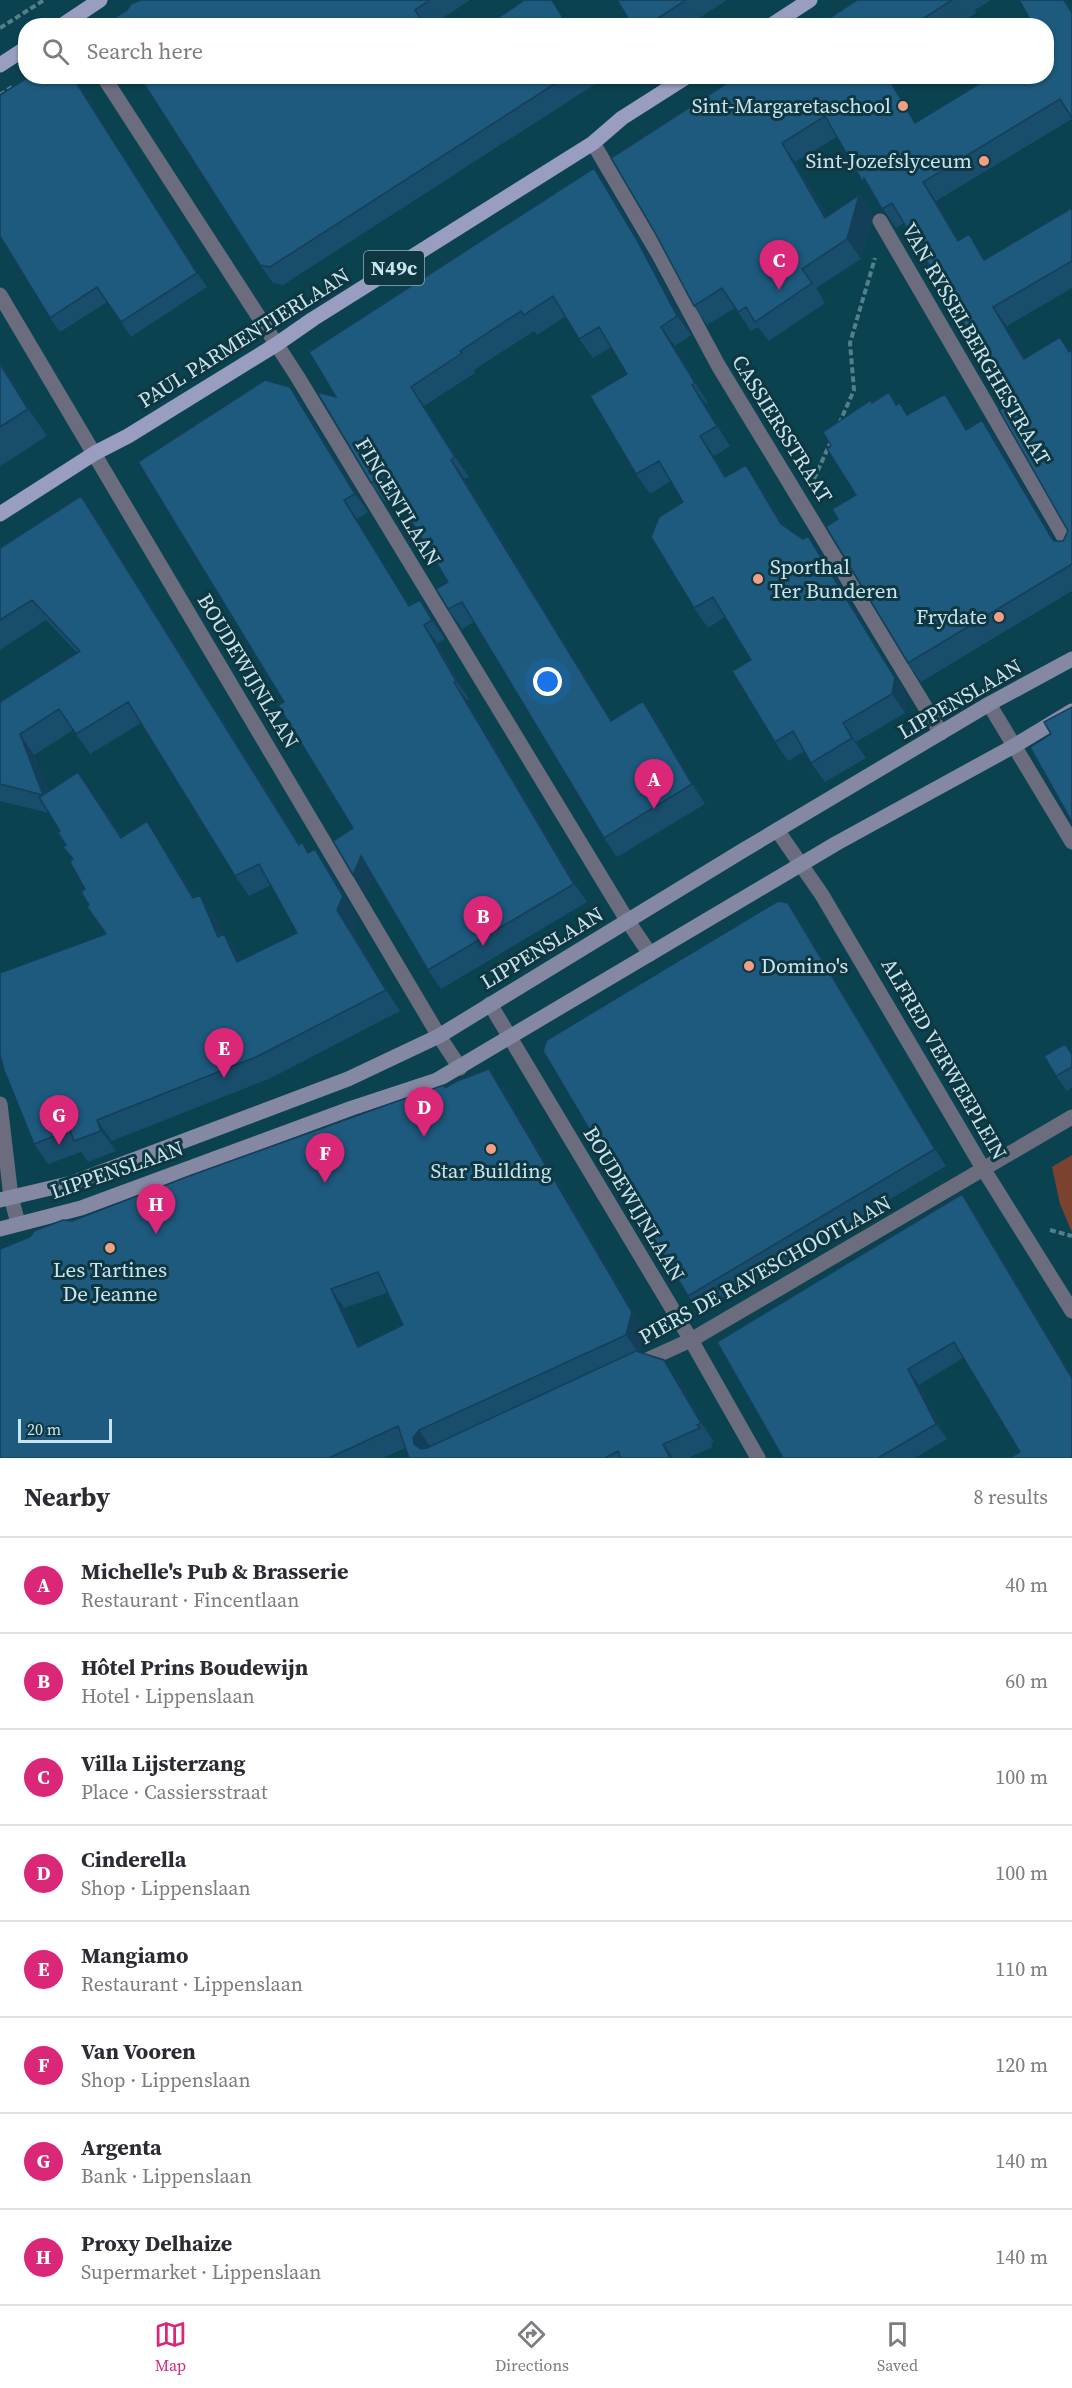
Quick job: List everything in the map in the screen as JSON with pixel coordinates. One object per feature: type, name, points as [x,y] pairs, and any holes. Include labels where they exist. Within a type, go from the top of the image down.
[{"type":"main road","points":[[74,18],[100,0]]},
{"type":"main road","points":[[782,18],[810,0]]},
{"type":"main road","points":[[0,65],[18,53]]},
{"type":"main road","name":"PAUL PARMENTIERLAAN","points":[[0,514],[95,453],[128,436],[277,344],[312,319],[593,144],[622,118],[675,84]]},
{"type":"main road","name":"LIPPENSLAAN","points":[[6,1198],[72,1183],[337,1083],[439,1036],[627,920],[989,704],[1072,660]]},
{"type":"main road","name":"LIPPENSLAAN","points":[[0,1229],[81,1208],[352,1107],[437,1080],[837,843],[1014,746],[1072,711]]},
{"type":"street","name":"FINCENTLAAN","points":[[108,84],[277,344],[627,920],[650,954]]},
{"type":"street","name":"CASSIERSSTRAAT","points":[[593,144],[659,255],[718,365],[941,733]]},
{"type":"street","name":"VAN RYSSELBERGHESTRAAT","points":[[880,221],[1072,551]]},
{"type":"street","name":"BOUDEWIJNLAAN","points":[[0,295],[460,1068]]},
{"type":"street","points":[[989,704],[1072,842]]},
{"type":"street","name":"ALFRED VERWEEPLEIN","points":[[777,830],[864,964],[984,1170],[1072,1311]]},
{"type":"street","name":"BOUDEWIJNLAAN","points":[[490,1004],[691,1340],[758,1458]]},
{"type":"street","points":[[0,1104],[6,1198],[18,1223]]},
{"type":"street","name":"PIERS DE RAVESCHOOTLAAN","points":[[627,1369],[691,1340],[1072,1117]]},
{"type":"path","points":[[0,28],[44,0]]},
{"type":"path","points":[[797,493],[812,485],[854,390],[850,343],[876,253],[892,242]]},
{"type":"path","points":[[1049,1230],[1072,1236]]},
{"type":"shaded area","points":[[1072,1155],[1072,1232],[1060,1204],[1052,1167]]},
{"type":"building","points":[[141,0],[430,0],[415,10],[420,18],[114,18],[127,10],[131,4]]},
{"type":"building","points":[[552,0],[563,18],[498,18],[523,1]]},
{"type":"building","points":[[617,0],[686,0],[658,18],[628,18]]},
{"type":"building","points":[[857,0],[952,0],[924,18],[829,18]]},
{"type":"building","points":[[1019,0],[1064,0],[1072,13],[1072,118],[1060,99],[923,182],[958,241],[969,234],[984,260],[1072,208],[1072,261],[993,307],[1024,359],[1060,337],[1069,352],[1072,350],[1072,564],[908,663],[826,527],[838,519],[832,509],[856,495],[827,449],[831,446],[823,432],[871,400],[872,403],[889,392],[896,405],[900,403],[907,415],[945,394],[966,430],[982,420],[1051,537],[1054,541],[1063,541],[1068,531],[999,410],[1011,403],[892,203],[882,209],[864,178],[863,182],[825,116],[782,143],[825,218],[859,195],[847,239],[802,269],[812,283],[755,322],[746,307],[738,312],[722,288],[694,306],[611,158],[726,84],[892,84],[915,123],[979,84],[1054,84],[1054,18],[1029,18]]},
{"type":"building","points":[[18,84],[77,84],[197,273],[121,322],[97,287],[50,318],[0,236],[0,95]]},
{"type":"building","points":[[144,84],[555,84],[270,267],[260,265]]},
{"type":"building","points":[[594,168],[637,240],[677,316],[661,327],[695,383],[692,385],[717,426],[700,436],[725,477],[746,465],[781,524],[803,539],[808,536],[895,678],[892,694],[843,723],[852,738],[811,763],[793,731],[775,742],[732,671],[751,660],[713,597],[694,608],[651,537],[659,517],[683,502],[659,461],[636,474],[590,396],[627,374],[599,327],[579,339],[553,296],[524,315],[521,311],[411,387],[455,457],[451,460],[611,721],[643,701],[692,784],[604,838],[462,602],[448,609],[436,589],[448,582],[384,475],[371,483],[317,392],[336,397],[309,352]]},
{"type":"building","points":[[0,364],[28,409],[0,427]]},
{"type":"building","points":[[265,380],[290,387],[355,494],[344,500],[409,606],[420,600],[432,620],[424,625],[456,681],[454,682],[574,884],[428,970],[361,856],[353,875],[333,841],[353,828],[278,705],[284,702],[138,462]]},
{"type":"building","points":[[81,496],[299,845],[302,842],[308,853],[315,849],[343,896],[337,910],[386,990],[256,1057],[97,1120],[101,1131],[74,1141],[70,1130],[34,1144],[0,1055],[0,973],[106,934],[87,907],[89,905],[81,892],[85,889],[70,862],[73,859],[63,847],[66,845],[58,833],[60,831],[39,797],[43,795],[0,784],[0,702],[80,651],[32,600],[0,620],[0,548]],"holes":[[[128,702],[235,876],[259,864],[297,933],[237,962],[224,934],[218,937],[200,895],[193,898],[147,821],[121,838],[78,772],[43,795],[20,734],[59,709],[76,734]]]},
{"type":"building","points":[[1072,707],[1072,822],[1030,747],[1051,734],[1044,722]]},
{"type":"building","points":[[778,901],[788,903],[935,1149],[688,1296],[543,1051],[547,1040]]},
{"type":"building","points":[[1065,1044],[1072,1054],[1072,1067],[1056,1076],[1044,1056]]},
{"type":"building","points":[[489,1069],[632,1312],[626,1335],[419,1430],[413,1438],[414,1444],[421,1449],[427,1448],[636,1351],[664,1360],[701,1423],[697,1425],[700,1428],[663,1444],[670,1458],[621,1458],[618,1451],[605,1458],[409,1458],[398,1426],[329,1458],[0,1458],[0,1249],[30,1237],[34,1231],[63,1220],[72,1221],[392,1103],[444,1085],[445,1088]],"holes":[[[378,1272],[403,1325],[358,1347],[331,1289]]]},
{"type":"building","points":[[962,1194],[1072,1378],[1072,1458],[1009,1458],[1020,1452],[954,1342],[908,1369],[936,1424],[878,1458],[783,1458],[717,1342]]},
{"type":"place","name":"Sint-Margaretaschool","points":[[903,106]]},
{"type":"place","name":"Sint-Jozefslyceum","points":[[984,161]]},
{"type":"place","name":"Villa Lijsterzang","points":[[779,290]]},
{"type":"place","name":"Sporthal Ter Bunderen","points":[[758,579]]},
{"type":"place","name":"Frydate","points":[[999,617]]},
{"type":"place","name":"Michelle's Pub & Brasserie","points":[[654,809]]},
{"type":"place","name":"Hôtel Prins Boudewijn","points":[[483,946]]},
{"type":"place","name":"Domino's","points":[[749,966]]},
{"type":"place","name":"Mangiamo","points":[[224,1078]]},
{"type":"place","name":"Cinderella","points":[[424,1137]]},
{"type":"place","name":"Argenta","points":[[59,1145]]},
{"type":"place","name":"Star Building","points":[[491,1149]]},
{"type":"place","name":"Van Vooren","points":[[325,1183]]},
{"type":"place","name":"Proxy Delhaize","points":[[156,1234]]},
{"type":"place","name":"Les Tartines De Jeanne","points":[[110,1248]]}]
